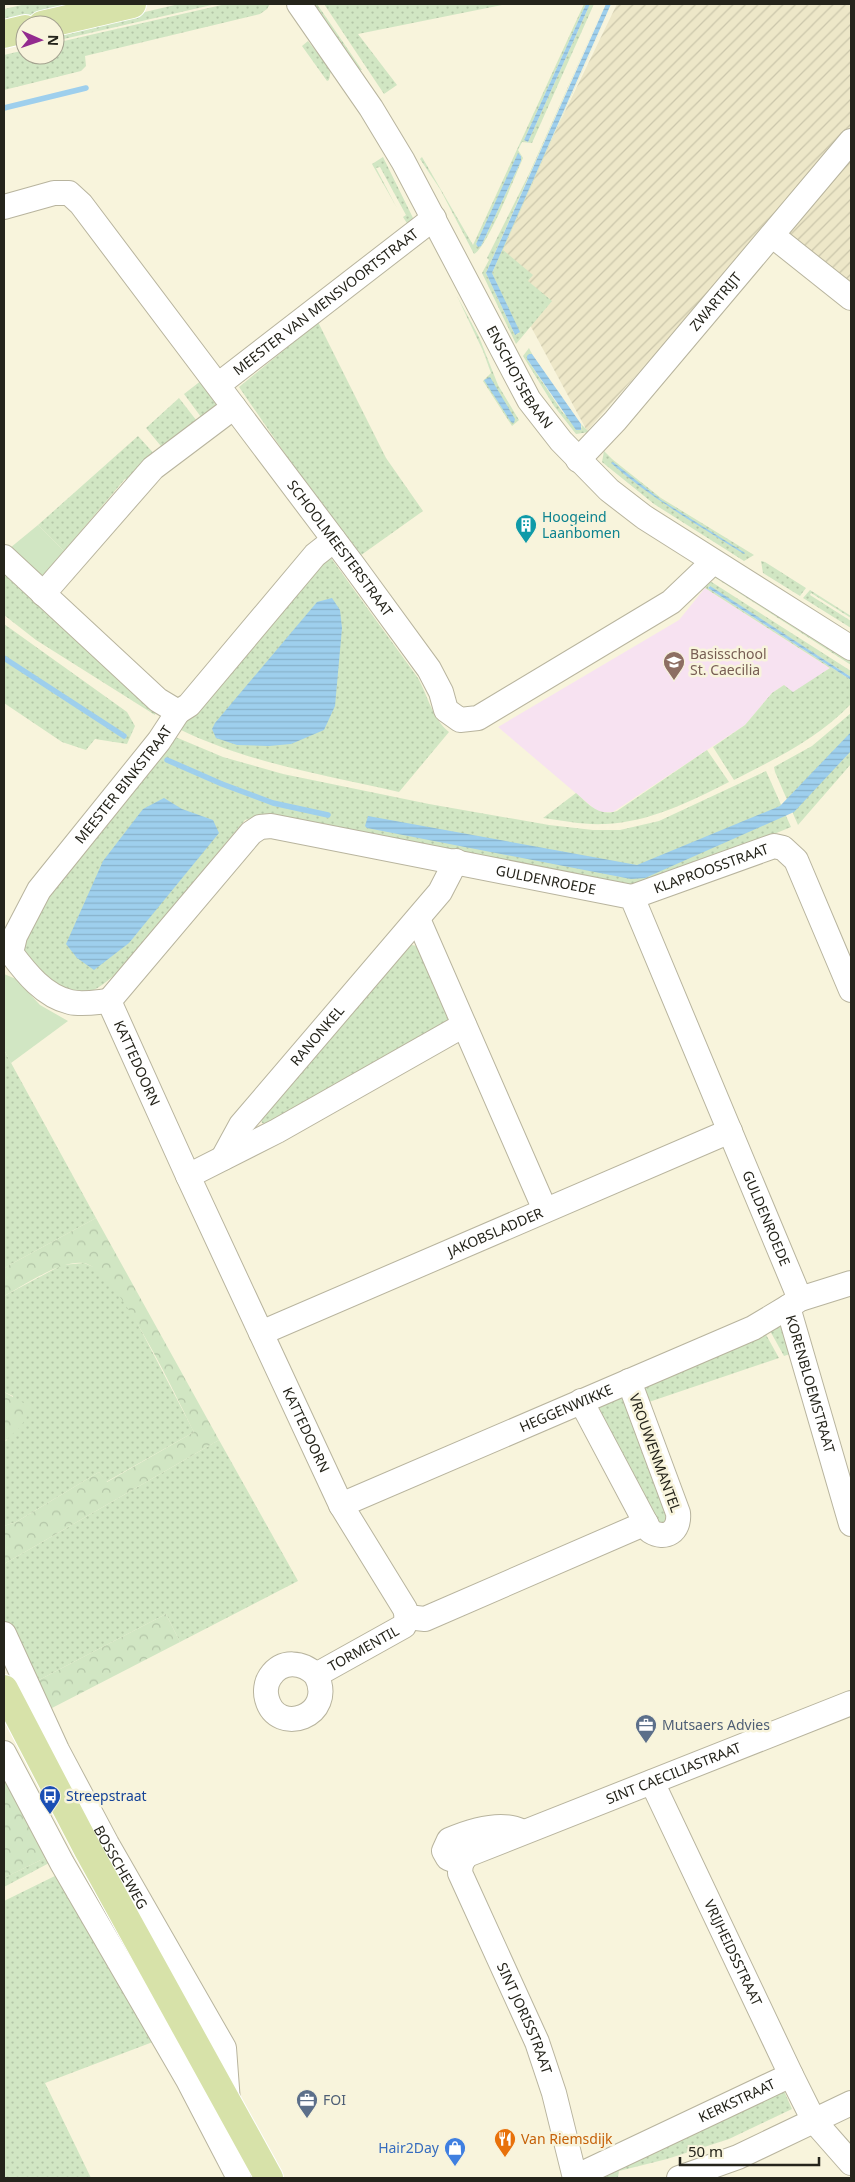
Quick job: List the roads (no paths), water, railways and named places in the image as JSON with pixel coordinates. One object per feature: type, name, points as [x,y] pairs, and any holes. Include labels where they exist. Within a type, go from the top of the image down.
[{"type":"main road","points":[[65,20],[132,4]]},
{"type":"main road","name":"BOSSCHEWEG","points":[[4,1689],[88,1850],[269,2178]]},
{"type":"street","name":"ENSCHOTSEBAAN","points":[[299,4],[371,108],[403,161],[529,400],[578,460],[609,490],[644,517],[851,648]]},
{"type":"street","name":"ZWARTRIJT","points":[[578,460],[615,421],[773,236],[851,141]]},
{"type":"street","name":"SCHOOLMEESTERSTRAAT","points":[[4,207],[54,193],[69,193],[81,204],[429,669],[441,692],[446,710],[460,720],[478,718],[671,602],[713,562]]},
{"type":"street","name":"MEESTER VAN MENSVOORTSTRAAT","points":[[218,385],[434,218]]},
{"type":"street","points":[[773,236],[851,298]]},
{"type":"street","points":[[43,594],[153,468],[234,406]]},
{"type":"street","name":"MEESTER BINKSTRAAT","points":[[109,1001],[71,1003],[51,995],[28,974],[11,953],[15,936],[40,890],[159,741],[178,712],[189,705],[315,556],[334,540]]},
{"type":"street","points":[[4,557],[158,700],[178,712]]},
{"type":"street","name":"GULDENROEDE","points":[[109,1001],[251,833],[260,827],[271,826],[632,897],[730,1131],[794,1303]]},
{"type":"street","name":"KLAPROOSSTRAAT","points":[[632,897],[774,846],[783,848],[796,860],[851,990]]},
{"type":"street","name":"RANONKEL","points":[[223,1158],[241,1125],[440,892],[456,861]]},
{"type":"street","points":[[418,919],[545,1210]]},
{"type":"street","name":"KATTEDOORN","points":[[109,1001],[260,1333],[341,1504],[405,1610],[407,1617]]},
{"type":"street","points":[[188,1176],[464,1025]]},
{"type":"street","name":"JAKOBSLADDER","points":[[260,1333],[730,1131]]},
{"type":"street","name":"KORENBLOEMSTRAAT","points":[[851,1283],[794,1303],[851,1524]]},
{"type":"street","name":"HEGGENWIKKE","points":[[341,1504],[753,1328],[794,1303]]},
{"type":"street","name":"VROUWENMANTEL","points":[[629,1381],[678,1513],[679,1521],[675,1530],[669,1534],[655,1534],[650,1531],[646,1524]]},
{"type":"street","points":[[407,1617],[425,1620],[646,1524],[581,1401]]},
{"type":"street","name":"TORMENTIL","points":[[316,1675],[404,1626],[407,1617]]},
{"type":"street","name":"BOSSCHEWEG","points":[[4,1634],[57,1750],[84,1802],[224,2048],[228,2102]]},
{"type":"street","name":"SINT CAECILIASTRAAT","points":[[461,1863],[467,1855],[851,1703]]},
{"type":"street","points":[[4,1754],[62,1863],[188,2080],[239,2178]]},
{"type":"street","name":"VRIJHEIDSSTRAAT","points":[[652,1782],[814,2122],[851,2163]]},
{"type":"street","name":"BOSSCHEWEG","points":[[62,1863],[88,1850]]},
{"type":"street","name":"SINT JORISSTRAAT","points":[[461,1863],[460,1872],[537,2042],[554,2093],[575,2177]]},
{"type":"street","name":"KERKSTRAAT","points":[[575,2177],[791,2075]]},
{"type":"street","points":[[679,2178],[738,2157],[851,2103]]},
{"type":"water","points":[[586,4],[590,4],[528,142],[524,140]]},
{"type":"water","points":[[606,4],[611,4],[492,273],[520,332],[515,335],[486,273]]},
{"type":"water","points":[[518,153],[521,156],[521,161],[481,246],[478,247],[476,244]]},
{"type":"water","points":[[529,354],[532,354],[581,424],[581,430],[576,430],[527,359]]},
{"type":"water","points":[[490,377],[515,419],[514,423],[511,422],[484,380]]},
{"type":"water","points":[[613,462],[661,500],[745,553],[659,500],[611,463]]},
{"type":"water","points":[[710,586],[851,677],[851,680],[708,588]]},
{"type":"water","points":[[332,598],[340,610],[342,628],[335,706],[324,730],[291,744],[269,746],[237,745],[216,738],[212,729],[215,723],[317,602]]},
{"type":"water","points":[[851,732],[851,751],[794,812],[645,878],[631,879],[367,828],[365,826],[368,816],[637,865],[780,806]]},
{"type":"water","points":[[164,798],[182,809],[213,820],[219,833],[129,943],[94,970],[77,958],[66,944],[103,861],[143,809]]},
{"type":"waterway","points":[[4,108],[86,88]]},
{"type":"waterway","points":[[4,658],[124,736]]},
{"type":"waterway","points":[[167,760],[222,784],[273,803],[328,815]]},
{"type":"place","name":"Hoogeind Laanbomen","points":[[526,544]]},
{"type":"place","name":"Basisschool St. Caecilia","points":[[674,681]]},
{"type":"place","name":"Mutsaers Advies","points":[[646,1744]]},
{"type":"place","name":"Streepstraat","points":[[50,1815]]},
{"type":"place","name":"FOI","points":[[307,2119]]},
{"type":"place","name":"Van Riemsdijk","points":[[505,2158]]},
{"type":"place","name":"Hair2Day","points":[[455,2167]]}]
